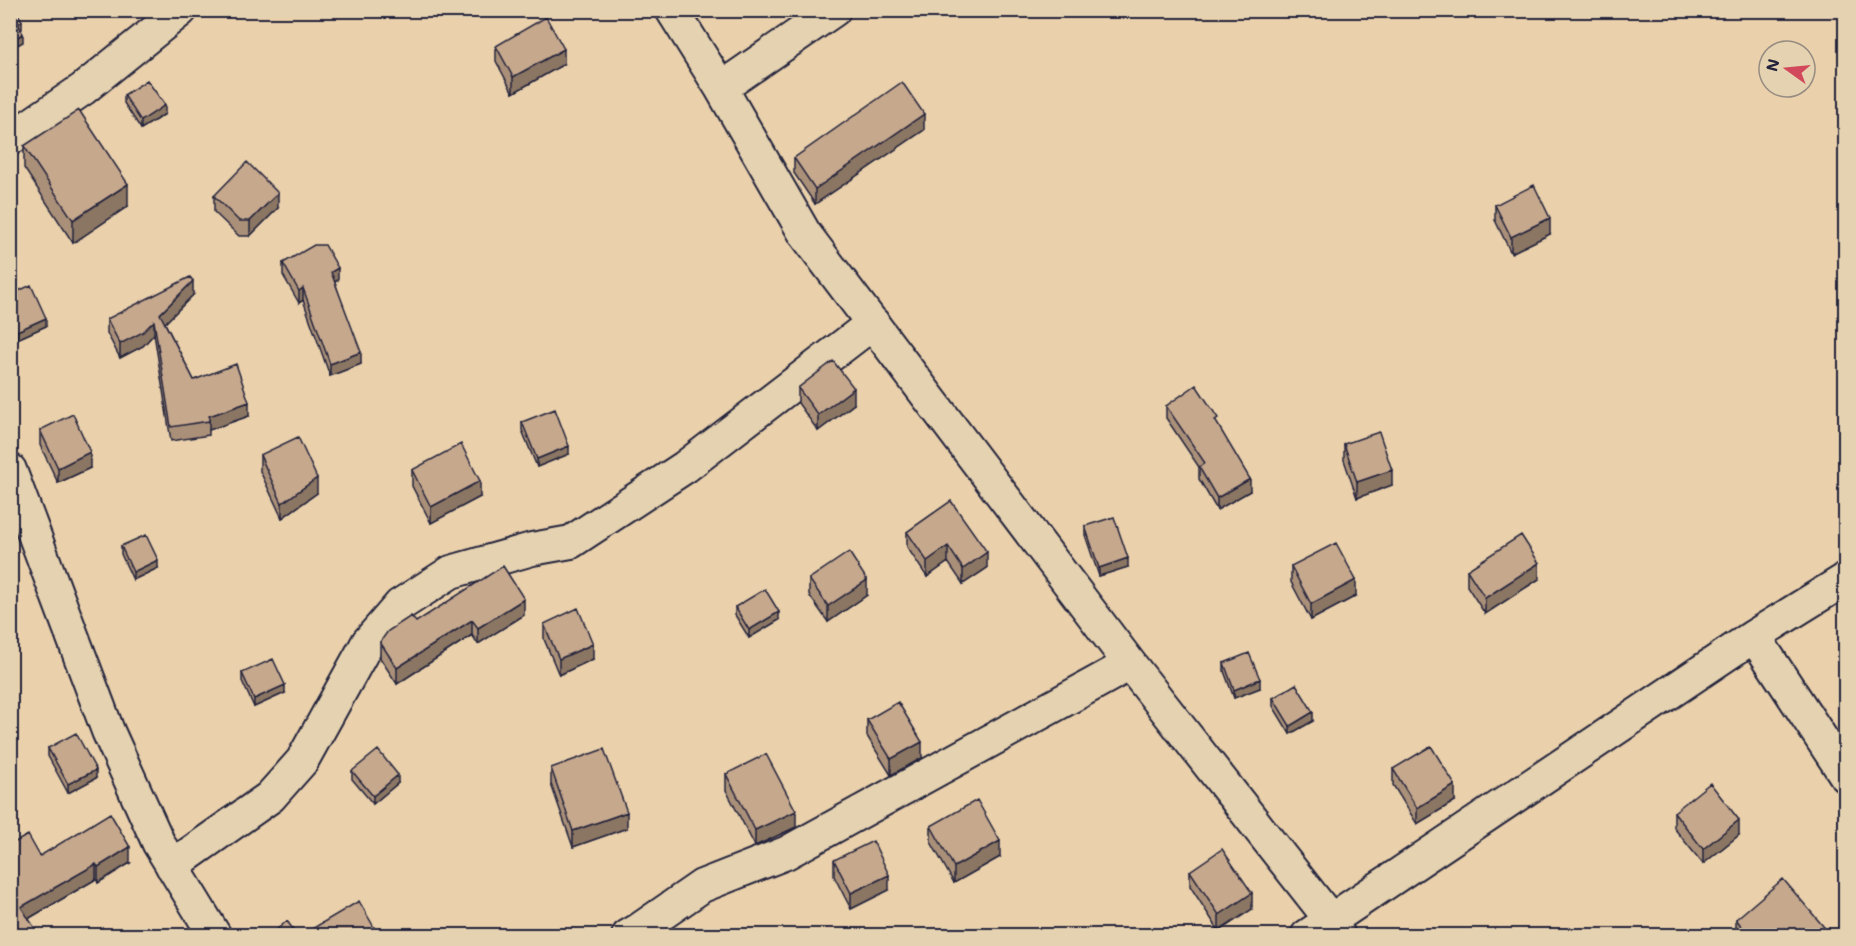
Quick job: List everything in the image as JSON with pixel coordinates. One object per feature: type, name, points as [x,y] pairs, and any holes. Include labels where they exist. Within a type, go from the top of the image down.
[{"type":"street","points":[[10,139],[83,89],[181,10]]},
{"type":"street","points":[[672,10],[721,88],[805,234],[1130,664],[1326,930],[1754,636],[1845,579]]},
{"type":"street","points":[[721,88],[834,10]]},
{"type":"street","points":[[172,866],[270,797],[302,761],[368,642],[400,605],[451,572],[532,549],[572,542],[686,467],[873,323]]},
{"type":"street","points":[[10,470],[108,731],[159,844],[215,936]]},
{"type":"street","points":[[1754,636],[1845,776]]},
{"type":"street","points":[[628,936],[702,886],[786,853],[1130,664]]},
{"type":"building","points":[[10,10],[16,10],[22,21],[18,24],[23,34],[10,41]]},
{"type":"building","points":[[546,17],[564,49],[513,77],[496,46]]},
{"type":"building","points":[[147,80],[165,105],[141,121],[124,95]]},
{"type":"building","points":[[902,82],[924,114],[815,189],[794,158]]},
{"type":"building","points":[[79,110],[128,184],[73,220],[24,146]]},
{"type":"building","points":[[247,162],[278,193],[250,221],[239,221],[214,196]]},
{"type":"building","points":[[1534,185],[1550,218],[1511,237],[1495,205]]},
{"type":"building","points":[[314,245],[325,245],[338,268],[331,272],[361,352],[330,364],[303,288],[299,291],[283,263]]},
{"type":"building","points":[[190,277],[193,281],[160,314],[194,380],[236,364],[249,402],[209,416],[209,421],[171,427],[154,321],[143,332],[120,344],[107,319]]},
{"type":"building","points":[[31,285],[46,318],[17,331],[10,317],[10,295]]},
{"type":"building","points":[[833,361],[854,388],[818,415],[798,388]]},
{"type":"building","points":[[1196,385],[1218,418],[1215,420],[1250,479],[1217,498],[1199,467],[1205,463],[1166,406]]},
{"type":"building","points":[[555,409],[569,446],[537,459],[522,422]]},
{"type":"building","points":[[73,414],[90,452],[58,468],[40,430]]},
{"type":"building","points":[[1379,432],[1392,470],[1357,482],[1344,444]]},
{"type":"building","points":[[298,437],[317,478],[282,503],[260,455]]},
{"type":"building","points":[[461,444],[480,481],[431,507],[412,470]]},
{"type":"building","points":[[951,501],[987,552],[963,569],[948,546],[927,561],[907,532]]},
{"type":"building","points":[[1114,517],[1128,558],[1099,568],[1085,526]]},
{"type":"building","points":[[146,535],[158,560],[133,572],[121,546]]},
{"type":"building","points":[[1521,535],[1539,563],[1485,598],[1467,570]]},
{"type":"building","points":[[1336,543],[1356,580],[1311,604],[1291,566]]},
{"type":"building","points":[[849,552],[867,580],[828,606],[809,579]]},
{"type":"building","points":[[503,566],[524,599],[478,628],[472,620],[397,668],[380,642],[388,631],[411,616],[416,622]]},
{"type":"building","points":[[765,589],[779,612],[749,630],[735,607]]},
{"type":"building","points":[[578,608],[593,644],[559,659],[544,624]]},
{"type":"building","points":[[1249,653],[1260,679],[1234,690],[1224,663]]},
{"type":"building","points":[[273,659],[285,685],[254,699],[242,673]]},
{"type":"building","points":[[1296,684],[1313,712],[1290,726],[1273,698]]},
{"type":"building","points":[[898,702],[922,742],[891,759],[867,720]]},
{"type":"building","points":[[76,733],[96,770],[68,784],[48,748]]},
{"type":"building","points":[[1431,746],[1455,785],[1417,808],[1393,769]]},
{"type":"building","points":[[604,749],[627,812],[573,831],[551,768]]},
{"type":"building","points":[[378,750],[398,775],[373,796],[352,771]]},
{"type":"building","points":[[766,754],[796,811],[755,830],[726,774]]},
{"type":"building","points":[[1710,783],[1739,820],[1703,849],[1674,812]]},
{"type":"building","points":[[977,800],[1000,841],[954,867],[931,826]]},
{"type":"building","points":[[110,813],[130,847],[98,867],[96,864],[21,907],[40,936],[11,936],[10,845],[28,835],[40,856]]},
{"type":"building","points":[[873,841],[889,875],[851,893],[834,860]]},
{"type":"building","points":[[1222,849],[1252,893],[1219,915],[1190,871]]},
{"type":"building","points":[[1783,879],[1829,933],[1826,936],[1749,936],[1736,919]]},
{"type":"building","points":[[359,901],[379,936],[300,936]]},
{"type":"building","points":[[287,921],[298,936],[269,936]]},
{"type":"building","points":[[973,928],[977,936],[959,936]]}]
